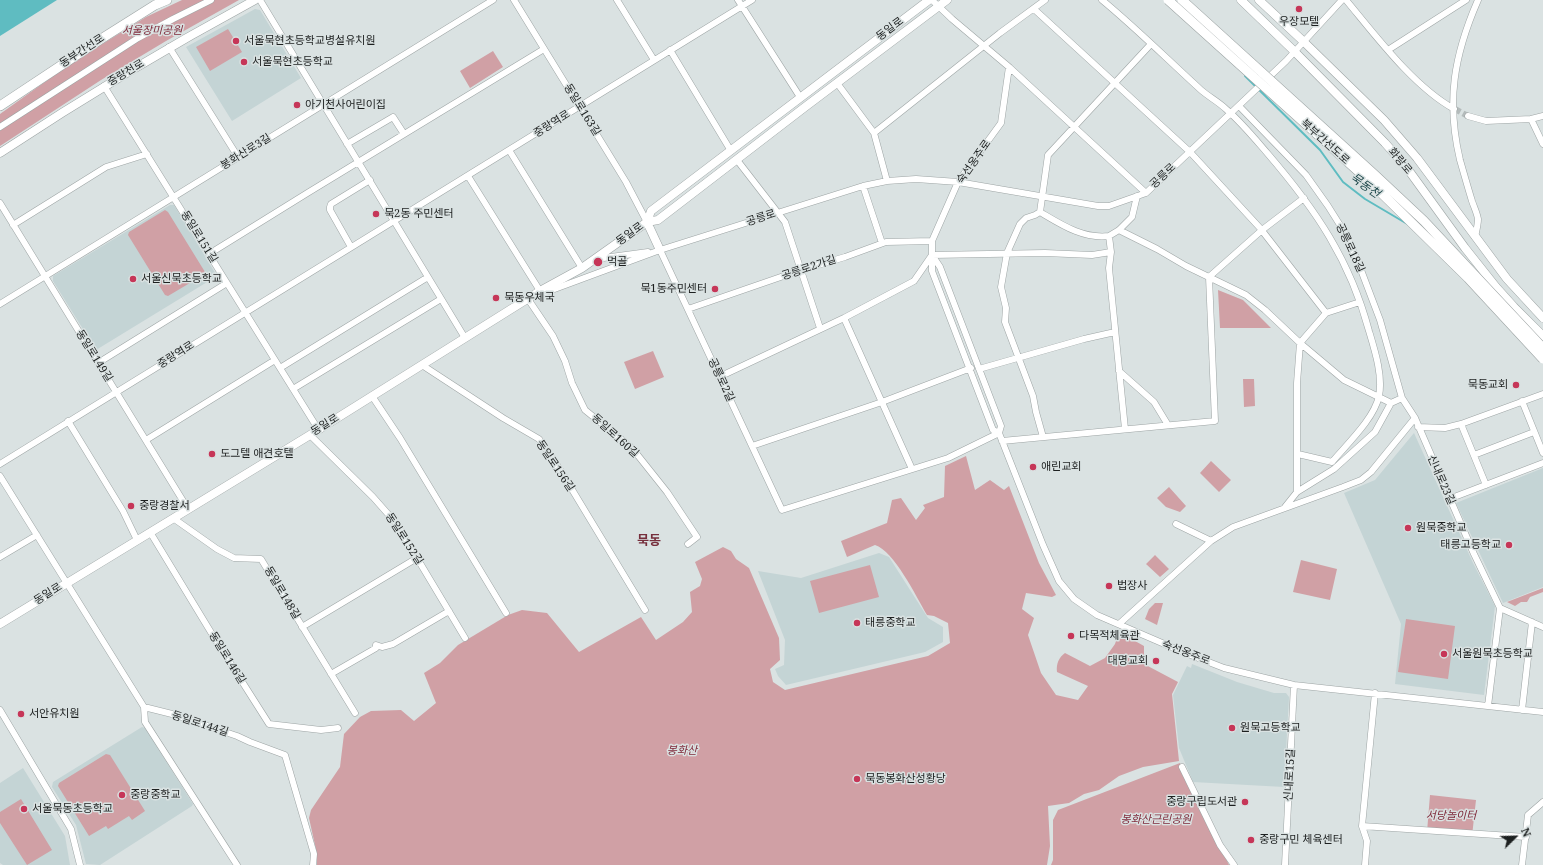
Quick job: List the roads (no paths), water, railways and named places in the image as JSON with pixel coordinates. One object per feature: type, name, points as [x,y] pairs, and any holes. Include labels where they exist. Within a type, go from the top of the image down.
[{"type":"highway","name":"동부간선로","points":[[0,106],[100,39],[155,5],[167,0]]},
{"type":"highway","name":"북부간선도로","points":[[1168,0],[1369,181],[1468,278],[1543,359]]},
{"type":"highway","name":"북부간선도로","points":[[1182,0],[1376,175],[1418,216],[1543,348]]},
{"type":"main road","name":"중랑천로","points":[[0,153],[104,86],[169,47],[255,0]]},
{"type":"main road","name":"동일로","points":[[647,222],[651,211],[930,0]]},
{"type":"main road","name":"동일로","points":[[0,624],[310,435],[540,291],[582,268],[647,222],[658,220],[947,0]]},
{"type":"main road","name":"화랑로","points":[[1241,0],[1385,143],[1407,168],[1465,248],[1496,287],[1543,336]]},
{"type":"main road","name":"화랑로","points":[[1259,0],[1384,120],[1412,152],[1507,279],[1543,318]]},
{"type":"main road","points":[[902,20],[910,19],[912,21],[908,29]]},
{"type":"main road","points":[[840,67],[834,74],[835,77],[837,79],[846,76]]},
{"type":"main road","points":[[808,91],[819,89],[820,92],[814,100]]},
{"type":"main road","points":[[668,198],[664,206],[666,209],[675,208]]},
{"type":"main road","points":[[647,222],[660,250]]},
{"type":"street","points":[[0,128],[132,42],[165,23],[211,0]]},
{"type":"street","points":[[260,0],[465,338]]},
{"type":"street","name":"봉화산로3길","points":[[0,304],[493,0]]},
{"type":"street","name":"동일로163길","points":[[514,0],[626,182],[647,222]]},
{"type":"street","points":[[617,0],[654,60]]},
{"type":"street","points":[[738,0],[800,97]]},
{"type":"street","name":"중랑역로","points":[[0,464],[752,0]]},
{"type":"street","points":[[930,0],[1009,67],[1146,192]]},
{"type":"street","points":[[874,133],[1000,33],[1045,0]]},
{"type":"street","points":[[1102,0],[1202,91],[1231,113],[1272,158],[1304,198],[1332,240],[1344,263],[1360,302],[1371,335],[1381,386],[1379,398],[1370,418],[1332,462],[1298,454]]},
{"type":"street","points":[[1294,51],[1342,0]]},
{"type":"street","points":[[1346,0],[1388,50],[1430,92],[1454,108]]},
{"type":"street","points":[[1388,50],[1466,0]]},
{"type":"street","points":[[1475,238],[1478,219],[1459,154],[1455,134],[1454,78],[1464,36],[1478,0]]},
{"type":"street","points":[[1034,9],[1190,152],[1262,230],[1326,313]]},
{"type":"street","points":[[1040,212],[1048,156],[1151,44]]},
{"type":"street","points":[[169,47],[238,157]]},
{"type":"street","points":[[209,254],[544,49]]},
{"type":"street","points":[[670,50],[731,151]]},
{"type":"street","name":"공릉로","points":[[528,299],[660,250],[863,186],[887,181],[916,179],[958,182],[1041,197],[1098,206],[1109,206],[1146,192],[1286,61],[1294,51]]},
{"type":"street","name":"숙선옹주로","points":[[999,433],[994,430],[932,271],[932,240],[958,182],[1002,123],[1009,67]]},
{"type":"street","points":[[837,83],[874,133],[887,181]]},
{"type":"street","name":"동일로151길","points":[[104,86],[318,429]]},
{"type":"street","name":"공릉로18길","points":[[1240,104],[1306,175],[1345,233],[1358,262],[1380,320],[1402,398],[1415,418]]},
{"type":"street","points":[[347,144],[393,116],[404,134]]},
{"type":"street","points":[[1468,116],[1486,121],[1531,119],[1543,116]]},
{"type":"street","points":[[1531,119],[1543,144]]},
{"type":"street","points":[[509,150],[582,268]]},
{"type":"street","points":[[13,225],[106,167],[147,154]]},
{"type":"street","points":[[737,160],[785,222],[820,328]]},
{"type":"street","points":[[468,176],[540,291]]},
{"type":"street","points":[[352,247],[330,210],[330,207],[331,204],[370,180]]},
{"type":"street","points":[[863,186],[882,243]]},
{"type":"street","points":[[1040,212],[1082,234],[1099,237],[1109,236],[1119,230],[1132,217],[1137,196]]},
{"type":"street","points":[[1209,277],[1262,230],[1304,198]]},
{"type":"street","name":"동일로149길","points":[[0,203],[188,508]]},
{"type":"street","points":[[1040,212],[1026,218],[1020,224],[1007,253],[1002,287],[1006,308],[1005,322],[1033,396],[1043,437]]},
{"type":"street","points":[[1119,230],[1246,295],[1344,380],[1391,403]]},
{"type":"street","points":[[1109,236],[1111,252],[1109,268],[1125,429]]},
{"type":"street","name":"공릉로2가길","points":[[688,310],[882,243],[932,240]]},
{"type":"street","name":"공릉로","points":[[596,259],[660,250]]},
{"type":"street","name":"공릉로2길","points":[[660,250],[782,510],[912,469]]},
{"type":"street","points":[[719,377],[770,354],[820,328],[844,318],[914,281],[932,255],[1045,253],[1092,255],[1111,252]]},
{"type":"street","name":"숙선옹주로","points":[[932,255],[940,267],[1001,426],[999,433],[1043,545],[1059,581],[1074,599],[1082,605],[1119,624],[1224,668],[1294,685],[1543,712]]},
{"type":"street","points":[[280,368],[428,277]]},
{"type":"street","points":[[1002,441],[1215,421],[1209,277]]},
{"type":"street","points":[[98,363],[227,283]]},
{"type":"street","points":[[293,389],[442,299]]},
{"type":"street","name":"동일로160길","points":[[528,299],[553,336],[565,361],[572,383],[585,410],[632,448],[652,472],[688,521],[697,537],[688,544]]},
{"type":"street","points":[[1297,492],[1297,383],[1300,342],[1326,313],[1360,302]]},
{"type":"street","points":[[844,318],[912,469],[948,458],[999,433]]},
{"type":"street","points":[[979,369],[1084,339],[1115,332]]},
{"type":"street","points":[[146,440],[275,360]]},
{"type":"street","name":"동일로156길","points":[[422,365],[503,418],[539,439],[559,468],[645,610]]},
{"type":"street","points":[[752,446],[882,402],[971,368]]},
{"type":"street","points":[[1119,371],[1154,402],[1168,426]]},
{"type":"street","points":[[1418,427],[1445,428],[1461,424],[1543,394]]},
{"type":"street","points":[[372,396],[400,438],[506,613]]},
{"type":"street","points":[[1285,507],[1297,492],[1334,469],[1375,432],[1391,403],[1402,398]]},
{"type":"street","points":[[1522,401],[1543,453]]},
{"type":"street","points":[[1119,624],[1211,542],[1233,527],[1343,487],[1366,477],[1415,418]]},
{"type":"street","name":"신내로23길","points":[[1415,418],[1449,499],[1500,608]]},
{"type":"street","points":[[68,422],[122,510],[137,540]]},
{"type":"street","points":[[1461,424],[1486,485]]},
{"type":"street","points":[[1474,455],[1534,432]]},
{"type":"street","name":"동일로152길","points":[[310,435],[384,508],[396,523],[465,638]]},
{"type":"street","points":[[1449,499],[1543,463]]},
{"type":"street","points":[[0,476],[144,707],[145,722],[236,865]]},
{"type":"street","name":"동일로148길","points":[[173,518],[234,558],[261,559],[355,713]]},
{"type":"street","points":[[1176,524],[1211,542]]},
{"type":"street","name":"동일로146길","points":[[150,532],[269,724],[321,730],[338,728]]},
{"type":"street","points":[[0,557],[37,535]]},
{"type":"street","points":[[302,627],[417,558]]},
{"type":"street","points":[[1488,706],[1500,608],[1543,627]]},
{"type":"street","points":[[331,674],[376,648],[376,645],[382,647],[393,644],[449,611]]},
{"type":"street","points":[[1522,710],[1532,622]]},
{"type":"street","name":"신내로15길","points":[[1285,865],[1294,685]]},
{"type":"street","points":[[1365,865],[1367,841],[1362,826],[1375,693]]},
{"type":"street","name":"동일로144길","points":[[144,707],[172,714],[237,736],[285,755],[314,854],[313,865]]},
{"type":"street","points":[[0,710],[72,829],[80,865]]},
{"type":"street","points":[[1182,767],[1220,845],[1234,865]]},
{"type":"street","points":[[1522,865],[1528,815],[1543,802]]},
{"type":"street","points":[[1362,826],[1526,837]]},
{"type":"water","points":[[0,0],[57,0],[0,36]]},
{"type":"waterway","name":"묵동천","points":[[1245,76],[1320,150],[1343,182],[1365,199],[1409,225]]},
{"type":"tunnel","points":[[1455,109],[1468,116]]},
{"type":"place","name":"우장모텔","points":[[1299,9]]},
{"type":"place","name":"서울묵현초등학교병설유치원","points":[[236,41]]},
{"type":"place","name":"서울묵현초등학교","points":[[244,62]]},
{"type":"place","name":"아기천사어린이집","points":[[297,105]]},
{"type":"place","name":"묵2동 주민센터","points":[[376,214]]},
{"type":"place","name":"먹골","points":[[598,262]]},
{"type":"place","name":"서울신묵초등학교","points":[[133,279]]},
{"type":"place","name":"묵1동주민센터","points":[[715,289]]},
{"type":"place","name":"묵동우체국","points":[[496,298]]},
{"type":"place","name":"묵동교회","points":[[1516,385]]},
{"type":"place","name":"도그텔 애견호텔","points":[[212,454]]},
{"type":"place","name":"애린교회","points":[[1033,467]]},
{"type":"place","name":"중랑경찰서","points":[[131,506]]},
{"type":"place","name":"원묵중학교","points":[[1408,528]]},
{"type":"place","name":"태릉고등학교","points":[[1509,545]]},
{"type":"place","name":"법장사","points":[[1109,586]]},
{"type":"place","name":"태릉중학교","points":[[857,623]]},
{"type":"place","name":"다목적체육관","points":[[1071,636]]},
{"type":"place","name":"서울원묵초등학교","points":[[1444,654]]},
{"type":"place","name":"대명교회","points":[[1156,661]]},
{"type":"place","name":"서안유치원","points":[[21,714]]},
{"type":"place","name":"원묵고등학교","points":[[1232,728]]},
{"type":"place","name":"묵동봉화산성황당","points":[[857,779]]},
{"type":"place","name":"중랑중학교","points":[[122,795]]},
{"type":"place","name":"중랑구립도서관","points":[[1245,802]]},
{"type":"place","name":"서울묵동초등학교","points":[[24,809]]},
{"type":"place","name":"중랑구민 체육센터","points":[[1251,840]]},
{"type":"district","name":"묵동","points":[[649,541]]},
{"type":"park label","name":"서울장미공원","points":[[152,31]]},
{"type":"park label","name":"봉화산","points":[[682,751]]},
{"type":"park label","name":"서당놀이터","points":[[1451,816]]},
{"type":"park label","name":"봉화산근린공원","points":[[1156,820]]}]
